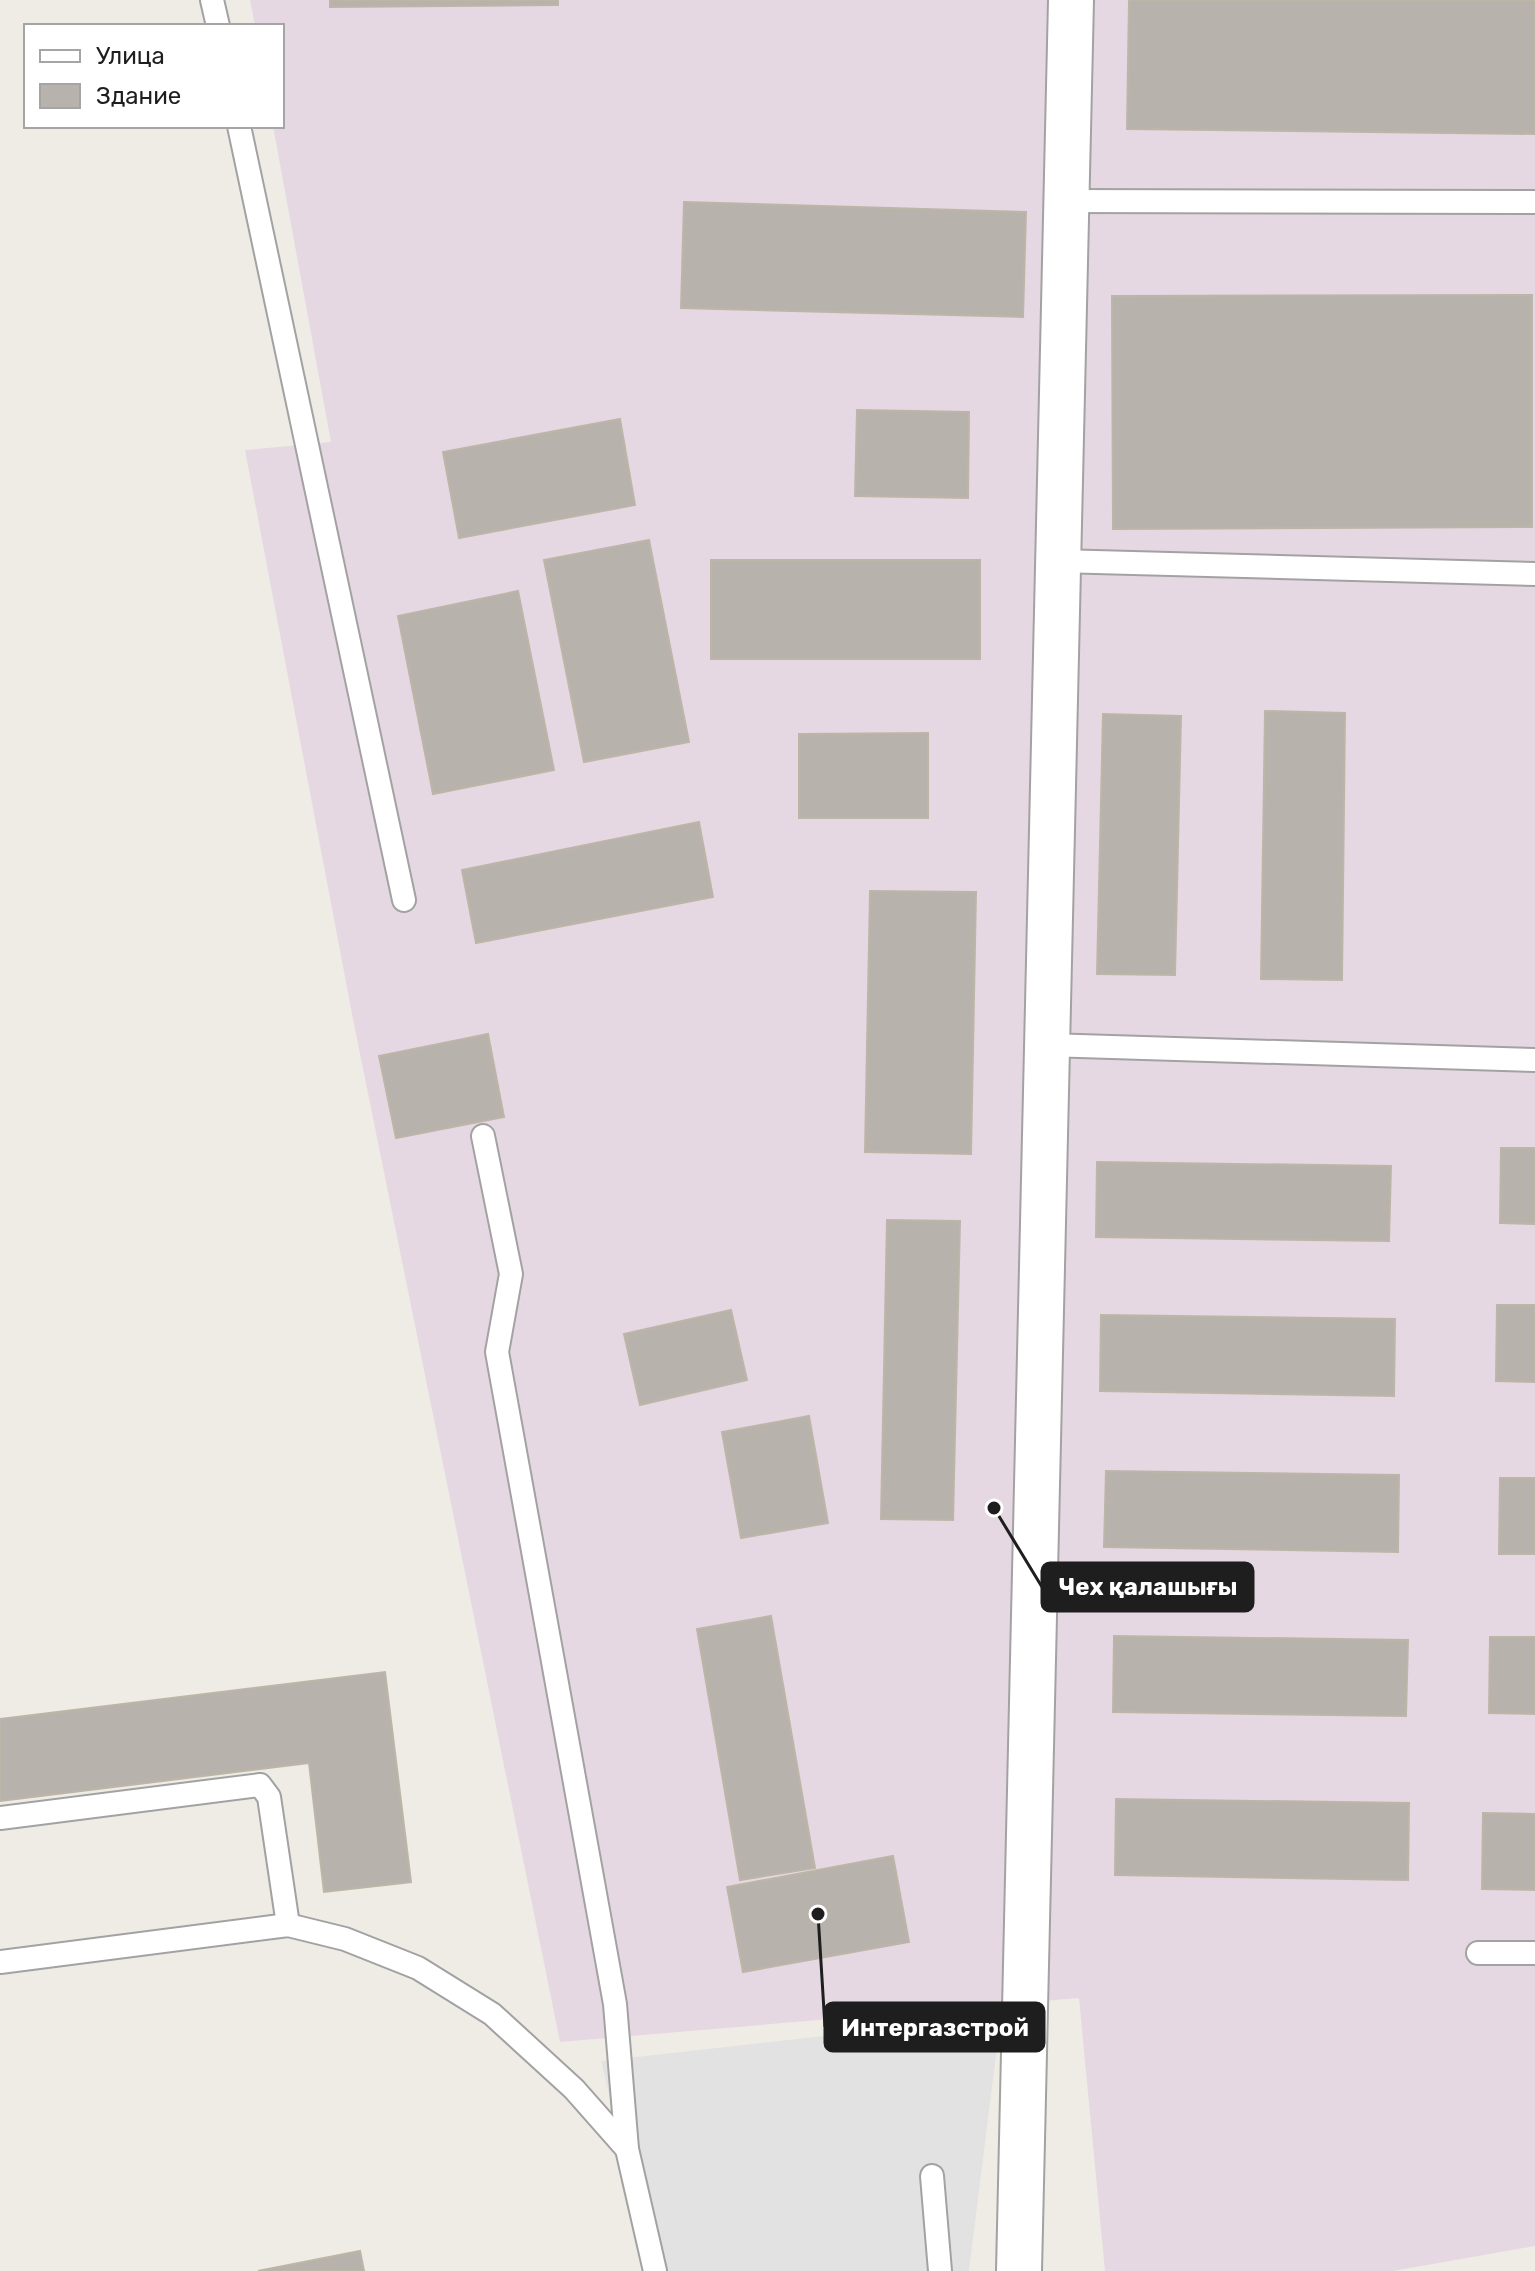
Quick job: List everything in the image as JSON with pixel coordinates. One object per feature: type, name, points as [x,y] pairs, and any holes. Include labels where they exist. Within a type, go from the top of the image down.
[{"type":"street","points":[[1019,2271],[1071,0]]},
{"type":"lane","points":[[212,0],[218,24]]},
{"type":"lane","points":[[239,128],[404,900]]},
{"type":"lane","points":[[1065,201],[1535,202]]},
{"type":"lane","points":[[1058,561],[1535,574]]},
{"type":"lane","points":[[1047,1045],[1535,1060]]},
{"type":"lane","points":[[483,1136],[511,1274],[497,1352],[615,2004],[627,2149],[655,2271]]},
{"type":"lane","points":[[0,1818],[260,1785],[269,1797],[288,1925]]},
{"type":"lane","points":[[0,1962],[288,1925],[345,1939],[418,1968],[492,2014],[574,2089],[627,2149]]},
{"type":"lane","points":[[1478,1953],[1535,1953]]},
{"type":"lane","points":[[932,2176],[940,2271]]},
{"type":"shaded area","points":[[250,0],[1535,0],[1535,2246],[1393,2271],[1105,2271],[1079,1998],[560,2042],[353,1019],[245,450],[331,442],[273,128],[284,128],[284,24],[255,24]]},
{"type":"shaded area","points":[[1001,2016],[969,2271],[659,2271],[626,2163],[601,2061]]},
{"type":"building","points":[[330,0],[558,0],[558,5],[330,7]]},
{"type":"building","points":[[1129,0],[1535,0],[1535,134],[1127,129]]},
{"type":"building","points":[[684,202],[1026,212],[1023,317],[681,308]]},
{"type":"building","points":[[1532,295],[1532,527],[1113,529],[1112,296]]},
{"type":"building","points":[[857,410],[969,412],[968,498],[855,496]]},
{"type":"building","points":[[620,419],[635,505],[459,538],[443,452]]},
{"type":"building","points":[[649,540],[689,742],[584,762],[544,560]]},
{"type":"building","points":[[711,560],[980,560],[980,659],[711,659]]},
{"type":"building","points":[[518,591],[554,770],[433,794],[398,616]]},
{"type":"building","points":[[1265,711],[1345,713],[1342,980],[1261,979]]},
{"type":"building","points":[[1103,714],[1181,716],[1175,975],[1097,974]]},
{"type":"building","points":[[928,733],[928,818],[799,818],[799,734]]},
{"type":"building","points":[[699,822],[713,897],[476,943],[462,870]]},
{"type":"building","points":[[870,891],[976,892],[971,1154],[865,1152]]},
{"type":"building","points":[[488,1034],[504,1117],[396,1138],[379,1056]]},
{"type":"building","points":[[1501,1148],[1535,1148],[1535,1224],[1500,1223]]},
{"type":"building","points":[[1097,1162],[1391,1166],[1389,1241],[1096,1237]]},
{"type":"building","points":[[887,1220],[960,1221],[953,1520],[881,1519]]},
{"type":"building","points":[[1497,1305],[1535,1305],[1535,1382],[1496,1381]]},
{"type":"building","points":[[731,1310],[747,1380],[640,1405],[624,1334]]},
{"type":"building","points":[[1101,1315],[1395,1319],[1394,1396],[1100,1391]]},
{"type":"building","points":[[809,1416],[828,1523],[741,1538],[722,1432]]},
{"type":"building","points":[[1106,1471],[1399,1475],[1398,1552],[1104,1547]]},
{"type":"building","points":[[1500,1478],[1535,1478],[1535,1554],[1499,1554]]},
{"type":"building","points":[[771,1616],[815,1868],[740,1880],[697,1629]]},
{"type":"building","points":[[1114,1636],[1408,1640],[1406,1716],[1113,1712]]},
{"type":"building","points":[[1490,1637],[1535,1637],[1535,1714],[1489,1713]]},
{"type":"building","points":[[385,1672],[411,1882],[324,1892],[309,1763],[0,1801],[0,1719]]},
{"type":"building","points":[[1116,1799],[1409,1803],[1408,1880],[1115,1875]]},
{"type":"building","points":[[1483,1813],[1535,1814],[1535,1890],[1482,1889]]},
{"type":"building","points":[[893,1856],[909,1942],[743,1972],[727,1887]]},
{"type":"building","points":[[360,2251],[364,2271],[258,2271]]},
{"type":"place","name":"Чех қалашығы","points":[[994,1508]]},
{"type":"place","name":"Интергазстрой","points":[[818,1914]]}]
